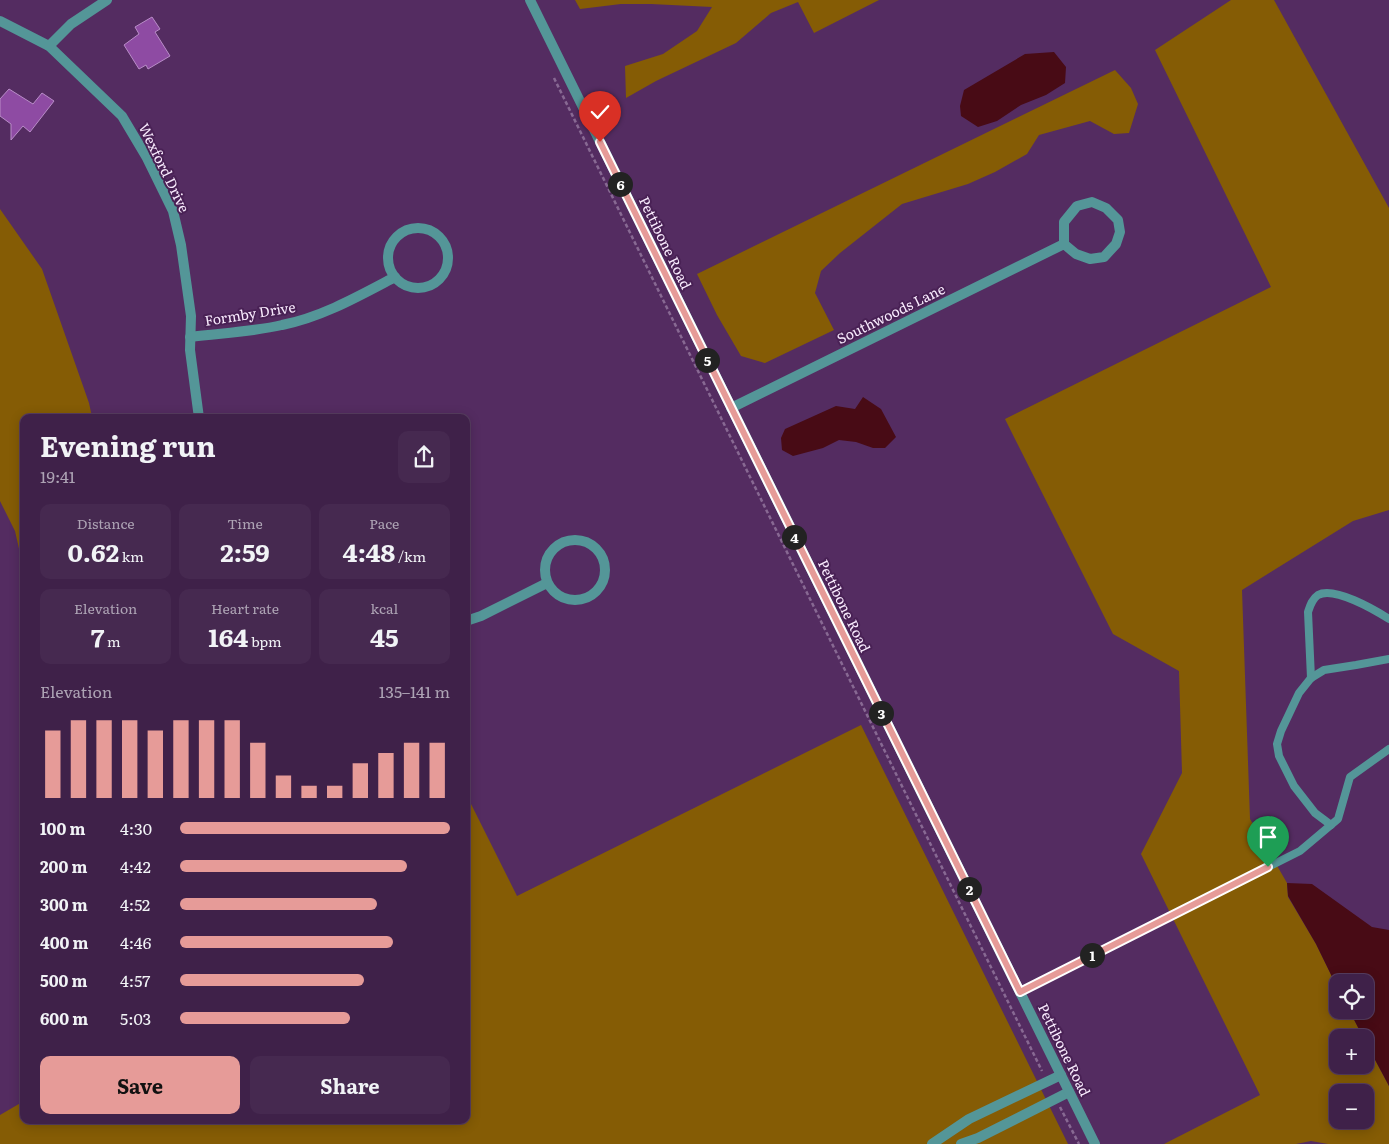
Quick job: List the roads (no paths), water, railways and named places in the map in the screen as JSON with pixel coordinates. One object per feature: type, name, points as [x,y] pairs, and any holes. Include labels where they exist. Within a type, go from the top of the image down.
[{"type":"street","points":[[49,46],[70,24],[107,0]]},
{"type":"street","name":"Pettibone Road","points":[[530,0],[1095,1144]]},
{"type":"street","name":"Wexford Drive","points":[[0,21],[49,46],[122,116],[173,211],[181,245],[191,316],[190,350],[198,414]]},
{"type":"street","points":[[1092,202],[1106,208],[1118,220],[1120,232],[1116,244],[1104,257],[1090,259],[1076,254],[1064,244],[1064,222],[1077,206],[1092,202]]},
{"type":"street","points":[[410,229],[430,230],[444,243],[447,262],[444,272],[438,280],[421,288],[411,287],[394,277],[388,258],[394,240],[401,233],[410,229]]},
{"type":"street","name":"Southwoods Lane","points":[[731,408],[1064,244]]},
{"type":"street","name":"Formby Drive","points":[[190,337],[282,326],[315,316],[394,277]]},
{"type":"street","points":[[574,540],[584,542],[600,554],[604,563],[602,582],[597,590],[589,596],[580,600],[570,600],[561,597],[553,591],[548,583],[545,573],[546,563],[549,554],[556,547],[574,540]]},
{"type":"street","points":[[470,620],[548,583]]},
{"type":"street","points":[[932,1144],[969,1119],[1061,1075]]},
{"type":"street","points":[[961,1144],[978,1138],[1069,1092]]},
{"type":"lane","points":[[1311,678],[1308,612],[1312,602],[1318,595],[1326,592],[1339,595],[1360,603],[1389,619]]},
{"type":"lane","points":[[1331,825],[1315,813],[1294,786],[1279,756],[1277,744],[1280,731],[1299,694],[1311,678],[1324,670],[1389,659]]},
{"type":"lane","points":[[1020,992],[1300,851],[1338,819],[1350,777],[1389,749]]}]
